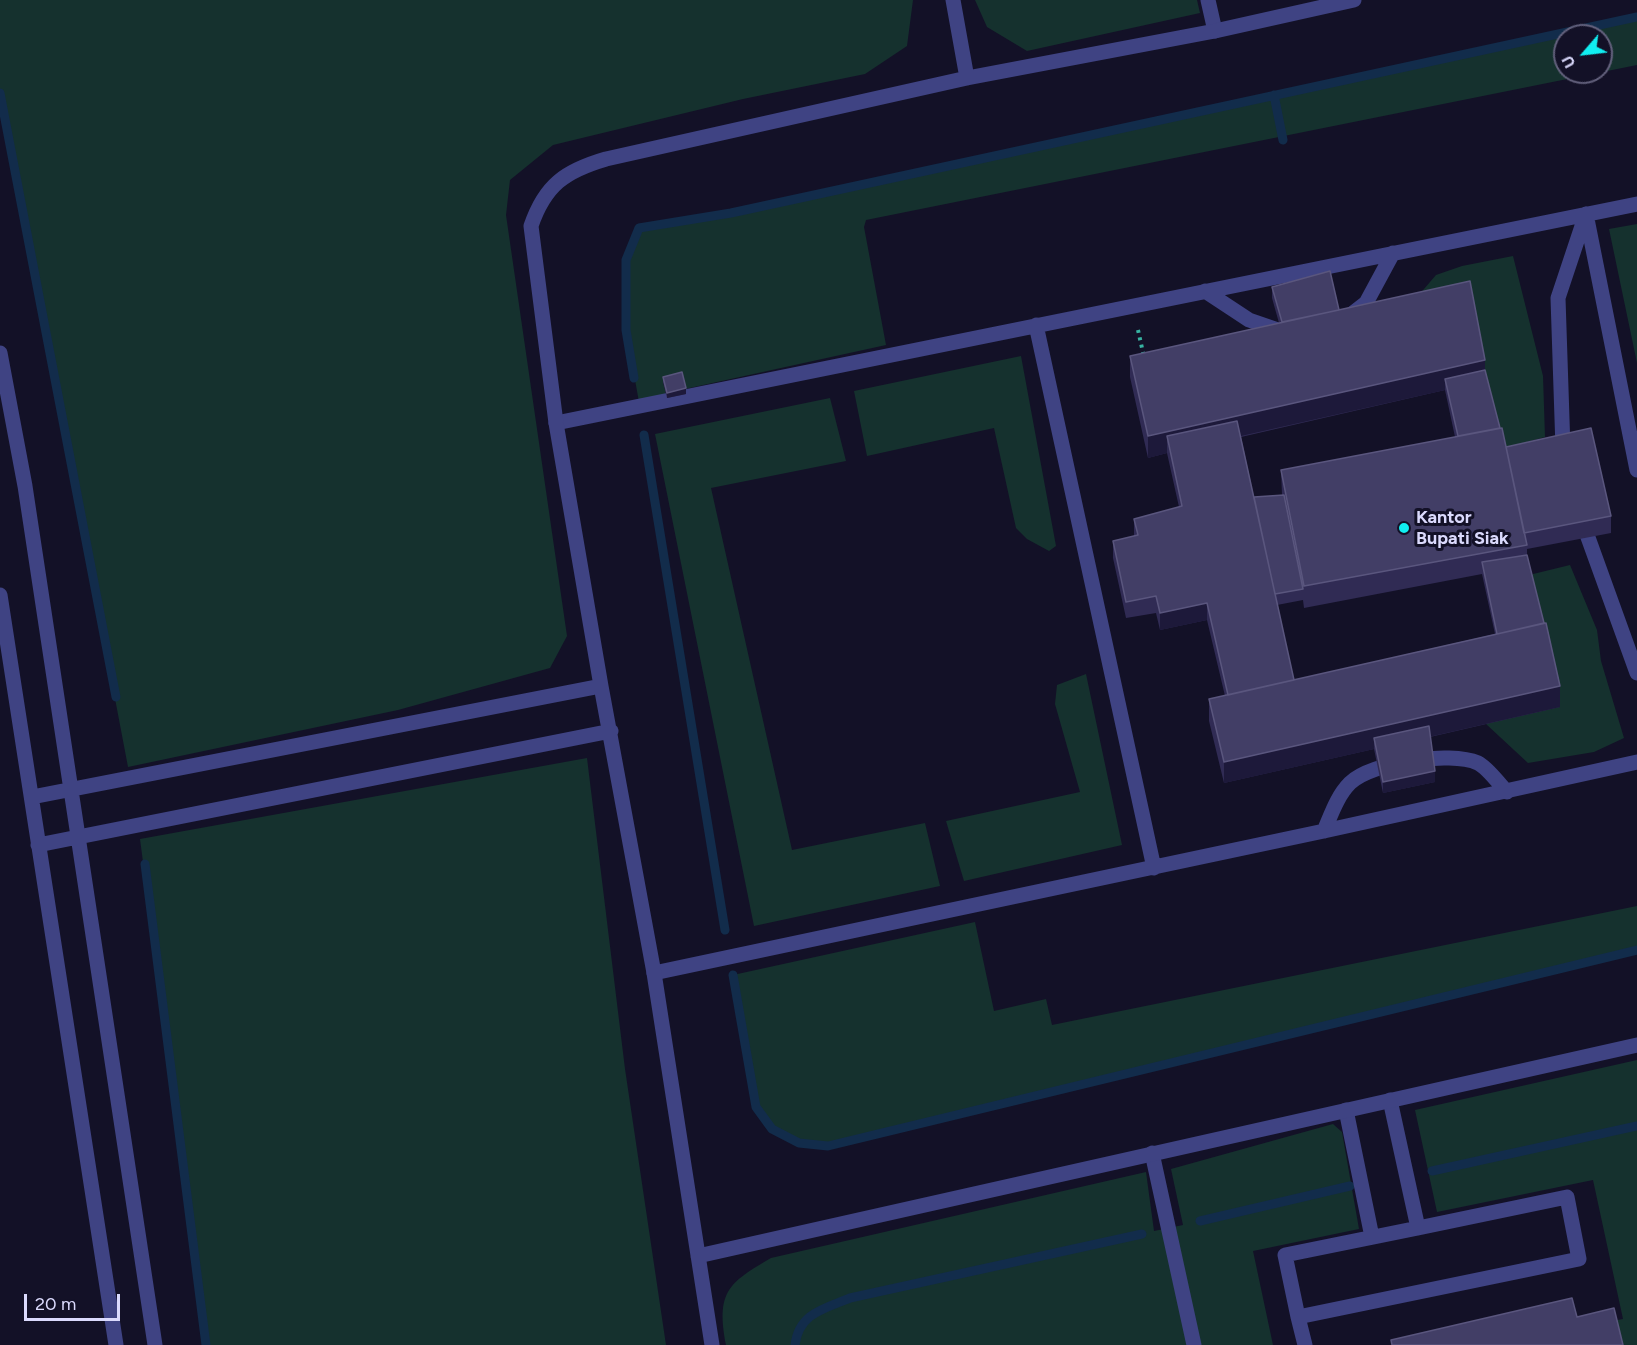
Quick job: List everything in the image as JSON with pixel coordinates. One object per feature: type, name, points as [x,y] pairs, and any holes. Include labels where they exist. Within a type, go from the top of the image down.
[{"type":"street","points":[[953,0],[967,78]]},
{"type":"street","points":[[1208,0],[1215,31]]},
{"type":"street","points":[[712,1345],[654,973],[601,686],[556,423],[531,226],[539,201],[554,184],[578,168],[606,159],[967,78],[1215,31],[1354,0]]},
{"type":"street","points":[[556,423],[1637,204]]},
{"type":"street","points":[[1563,449],[1558,298],[1586,214]]},
{"type":"street","points":[[1586,214],[1637,470]]},
{"type":"street","points":[[1330,322],[1351,316],[1366,303],[1393,253]]},
{"type":"street","points":[[1205,291],[1249,320],[1290,332],[1300,329]]},
{"type":"street","points":[[1036,325],[1154,868]]},
{"type":"street","points":[[0,353],[25,486],[155,1345]]},
{"type":"street","points":[[1577,507],[1637,673]]},
{"type":"street","points":[[0,595],[116,1345]]},
{"type":"street","points":[[32,797],[601,686]]},
{"type":"street","points":[[38,845],[611,731]]},
{"type":"street","points":[[1324,831],[1338,799],[1351,782],[1374,768],[1435,758],[1456,758],[1479,764],[1507,792]]},
{"type":"street","points":[[654,973],[1154,868],[1637,762]]},
{"type":"street","points":[[698,1256],[1637,1045]]},
{"type":"street","points":[[1390,1100],[1418,1228]]},
{"type":"street","points":[[1346,1110],[1372,1237]]},
{"type":"street","points":[[1152,1153],[1194,1345]]},
{"type":"street","points":[[1298,1317],[1580,1259],[1567,1197],[1285,1255],[1298,1317],[1305,1345]]},
{"type":"path","points":[[1133,305],[1146,364]]},
{"type":"green space","points":[[0,0],[913,0],[907,46],[865,74],[743,99],[553,145],[510,180],[506,215],[567,636],[550,668],[398,710],[128,767],[0,93]]},
{"type":"green space","points":[[975,0],[1197,0],[1200,13],[1027,51],[987,27]]},
{"type":"green space","points":[[1637,17],[1637,65],[1613,70],[1613,24],[1605,24]]},
{"type":"green space","points":[[1553,35],[1553,82],[866,220],[864,227],[886,345],[685,389],[663,382],[667,398],[639,402],[626,330],[626,260],[639,228],[731,213]]},
{"type":"green space","points":[[1637,224],[1637,363],[1609,229]]},
{"type":"green space","points":[[1513,256],[1543,376],[1545,437],[1502,449],[1412,303],[1436,275],[1462,266]]},
{"type":"green space","points":[[1021,356],[1056,546],[1049,551],[1027,539],[1016,528],[994,428],[867,456],[854,391]]},
{"type":"green space","points":[[830,398],[846,461],[711,488],[792,850],[925,823],[940,886],[754,926],[655,434]]},
{"type":"green space","points":[[1570,565],[1597,630],[1601,661],[1624,738],[1594,752],[1528,763],[1486,724],[1529,575]]},
{"type":"green space","points":[[1086,674],[1122,845],[964,881],[946,821],[1080,792],[1055,704],[1057,685]]},
{"type":"green space","points":[[587,758],[625,1069],[666,1345],[206,1345],[140,839]]},
{"type":"green space","points":[[1637,906],[1637,950],[828,1146],[799,1143],[772,1129],[756,1107],[733,975],[975,922],[994,1011],[1046,999],[1052,1025]]},
{"type":"green space","points":[[1637,1060],[1637,1345],[1616,1345],[1572,1328],[1623,1319],[1593,1180],[1437,1212],[1415,1110]]},
{"type":"green space","points":[[1333,1124],[1342,1132],[1359,1229],[1253,1251],[1273,1345],[726,1345],[723,1313],[729,1291],[744,1275],[771,1258],[1146,1172],[1154,1231],[1183,1225],[1171,1169]]},
{"type":"building","points":[[1330,271],[1339,310],[1282,322],[1272,287]]},
{"type":"building","points":[[1470,281],[1485,360],[1148,436],[1130,356]]},
{"type":"building","points":[[1485,370],[1500,428],[1458,436],[1445,379]]},
{"type":"building","points":[[682,372],[686,388],[667,393],[663,377]]},
{"type":"building","points":[[1237,421],[1294,680],[1228,695],[1207,603],[1160,613],[1156,596],[1126,602],[1113,541],[1138,535],[1134,519],[1182,506],[1167,436]]},
{"type":"building","name":"Kantor Bupati Siak","points":[[1502,428],[1527,545],[1304,586],[1281,470]]},
{"type":"building","points":[[1591,428],[1611,516],[1524,533],[1506,447]]},
{"type":"building","points":[[1284,495],[1303,589],[1275,594],[1254,497]]},
{"type":"building","points":[[1527,555],[1544,623],[1497,634],[1482,562]]},
{"type":"building","points":[[1546,623],[1560,686],[1224,762],[1209,699]]},
{"type":"building","points":[[1429,726],[1435,771],[1383,782],[1374,738]]},
{"type":"building","points":[[1572,1298],[1577,1317],[1614,1308],[1623,1345],[1392,1345],[1391,1340]]},
{"type":"waterway","points":[[634,378],[626,330],[626,260],[639,228],[731,213],[1637,17]]},
{"type":"waterway","points":[[0,93],[116,697]]},
{"type":"waterway","points":[[1274,95],[1283,140]]},
{"type":"waterway","points":[[644,435],[725,930]]},
{"type":"waterway","points":[[145,864],[206,1345]]},
{"type":"waterway","points":[[733,975],[756,1107],[772,1129],[799,1143],[828,1146],[1637,950]]},
{"type":"waterway","points":[[1432,1171],[1637,1126]]},
{"type":"waterway","points":[[1200,1221],[1350,1186]]},
{"type":"waterway","points":[[795,1345],[797,1334],[807,1319],[822,1309],[850,1298],[1142,1234]]},
{"type":"place","name":"Kantor Bupati Siak","points":[[1404,528]]}]
